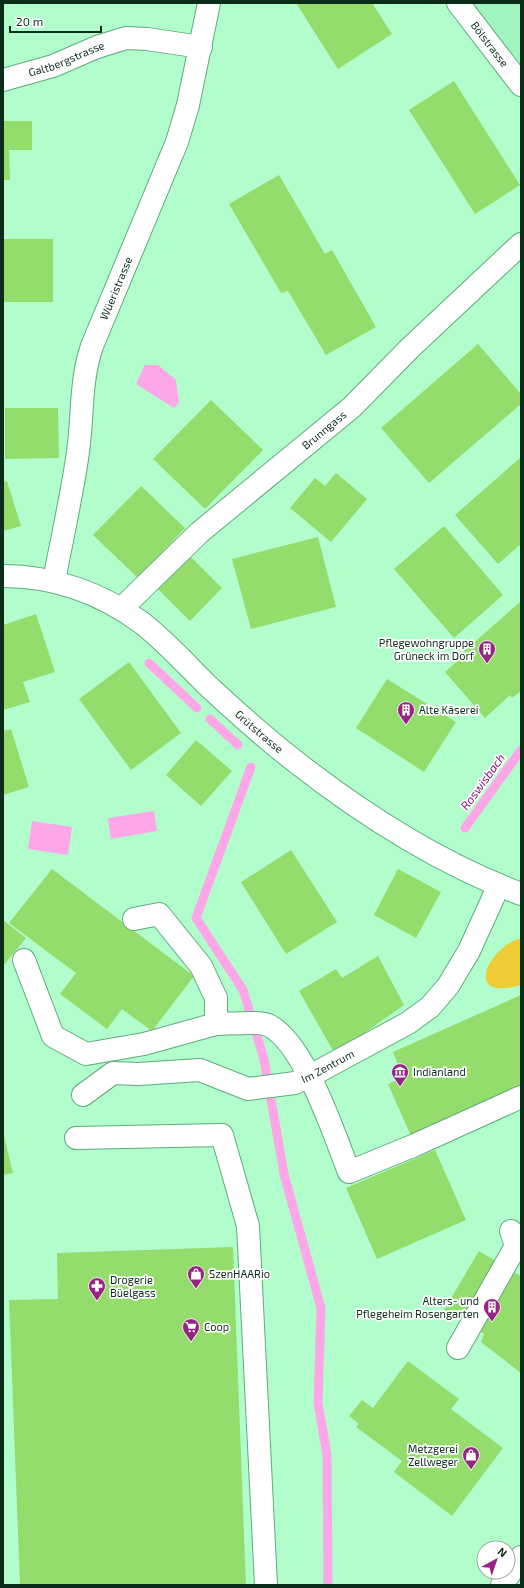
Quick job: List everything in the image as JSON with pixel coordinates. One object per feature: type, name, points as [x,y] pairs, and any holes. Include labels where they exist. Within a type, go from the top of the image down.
[{"type":"street","name":"Wüeristrasse","points":[[54,581],[78,451],[86,364],[92,346],[177,142],[188,105],[209,3]]},
{"type":"street","name":"Bölstrasse","points":[[458,3],[521,85]]},
{"type":"street","name":"Galtbergstrasse","points":[[3,80],[53,66],[97,47],[126,38],[147,39],[200,47]]},
{"type":"street","name":"Brunngass","points":[[121,609],[200,532],[352,407],[411,347],[521,244]]},
{"type":"street","name":"Grütstrasse","points":[[3,576],[31,577],[54,581],[102,598],[121,609],[142,624],[254,727],[327,785],[382,824],[408,839],[499,885],[521,894]]},
{"type":"street","name":"Im Zentrum","points":[[83,1095],[113,1073],[138,1074],[200,1070],[248,1089],[302,1079],[408,1023],[430,1007],[448,986],[469,951],[499,885]]},
{"type":"street","points":[[134,919],[159,914],[201,966],[226,1024]]},
{"type":"street","points":[[24,960],[54,1036],[86,1054],[144,1044],[226,1024],[266,1024],[282,1034],[302,1079],[349,1172],[415,1145],[521,1097]]},
{"type":"street","points":[[76,1138],[222,1135],[248,1226],[266,1585]]},
{"type":"street","points":[[458,1348],[516,1246],[511,1231]]},
{"type":"street","points":[[502,1585],[521,1557]]},
{"type":"shaded area","points":[[458,3],[521,3],[521,85]]},
{"type":"shaded area","points":[[145,365],[158,365],[176,380],[179,402],[174,408],[136,384]]},
{"type":"shaded area","points":[[154,811],[157,831],[111,839],[108,818]]},
{"type":"shaded area","points":[[32,821],[72,827],[68,855],[28,849]]},
{"type":"shaded area","points":[[518,939],[521,939],[521,985],[503,988],[492,987],[486,981],[486,972],[490,963],[497,953]]},
{"type":"building","points":[[296,3],[372,3],[392,34],[338,69]]},
{"type":"building","points":[[454,81],[520,185],[475,214],[409,110]]},
{"type":"building","points":[[3,121],[32,121],[32,150],[9,150],[10,180],[3,180]]},
{"type":"building","points":[[279,175],[325,254],[332,250],[376,327],[326,355],[288,291],[281,293],[229,204]]},
{"type":"building","points":[[3,239],[53,239],[53,302],[3,302]]},
{"type":"building","points":[[478,344],[521,394],[521,404],[429,483],[381,428]]},
{"type":"building","points":[[211,400],[263,450],[205,509],[153,459]]},
{"type":"building","points":[[5,408],[58,408],[59,458],[5,459]]},
{"type":"building","points":[[521,457],[521,544],[498,564],[455,515]]},
{"type":"building","points":[[336,473],[367,499],[331,542],[290,508],[315,478],[325,486]]},
{"type":"building","points":[[7,481],[21,526],[3,531],[3,482]]},
{"type":"building","points":[[141,486],[185,528],[138,578],[93,535]]},
{"type":"building","points":[[444,526],[503,595],[454,638],[394,569]]},
{"type":"building","points":[[318,537],[336,607],[251,629],[232,559]]},
{"type":"building","points":[[187,553],[222,588],[190,621],[155,586]]},
{"type":"building","name":"Pflegewohngruppe Grüneck im Dorf","points":[[521,601],[521,691],[512,698],[510,695],[485,718],[445,672],[462,657],[460,655]]},
{"type":"building","points":[[36,614],[55,672],[23,682],[30,702],[3,710],[3,625]]},
{"type":"building","points":[[129,662],[181,733],[131,770],[79,699]]},
{"type":"building","name":"Alte Käserei","points":[[387,679],[456,722],[424,772],[356,728]]},
{"type":"building","points":[[11,729],[29,787],[3,795],[3,731]]},
{"type":"building","points":[[196,740],[232,771],[201,806],[166,775]]},
{"type":"building","points":[[291,850],[337,922],[286,954],[241,882]]},
{"type":"building","points":[[52,869],[194,976],[152,1031],[122,1009],[107,1029],[60,994],[76,973],[9,923]]},
{"type":"building","points":[[398,869],[441,892],[416,938],[374,915]]},
{"type":"building","points":[[3,920],[26,938],[3,966]]},
{"type":"building","points":[[378,956],[404,1005],[335,1054],[299,991],[336,969],[342,978]]},
{"type":"building","points":[[521,995],[521,1098],[415,1145],[388,1084],[403,1077],[393,1052]]},
{"type":"building","points":[[3,1132],[13,1173],[3,1175]]},
{"type":"building","points":[[435,1150],[466,1220],[377,1259],[346,1188]]},
{"type":"building","points":[[233,1247],[246,1585],[20,1585],[9,1300],[58,1299],[57,1253]]},
{"type":"building","name":"Alters- und Pflegeheim Rosengarten","points":[[479,1251],[521,1276],[521,1373],[481,1342],[484,1334],[444,1310]]},
{"type":"building","points":[[408,1361],[459,1399],[451,1409],[503,1448],[452,1516],[394,1472],[402,1461],[356,1427],[359,1424],[349,1416],[362,1400],[373,1408]]},
{"type":"waterway","points":[[149,663],[197,708]]},
{"type":"waterway","points":[[210,719],[238,745]]},
{"type":"waterway","name":"Roswisbach","points":[[465,828],[521,750]]},
{"type":"waterway","points":[[251,767],[196,918],[243,990],[264,1059],[284,1174],[321,1308],[318,1403],[327,1455],[328,1585]]},
{"type":"place","name":"Pflegewohngruppe Grüneck im Dorf","points":[[487,664]]},
{"type":"place","name":"Alte Käserei","points":[[406,725]]},
{"type":"place","name":"Indianland","points":[[400,1087]]},
{"type":"place","name":"SzenHAARio","points":[[196,1289]]},
{"type":"place","name":"Drogerie Büelgass","points":[[97,1301]]},
{"type":"place","name":"Alters- und Pflegeheim Rosengarten","points":[[492,1322]]},
{"type":"place","name":"Coop","points":[[191,1342]]},
{"type":"place","name":"Metzgerei Zellweger","points":[[471,1470]]}]
